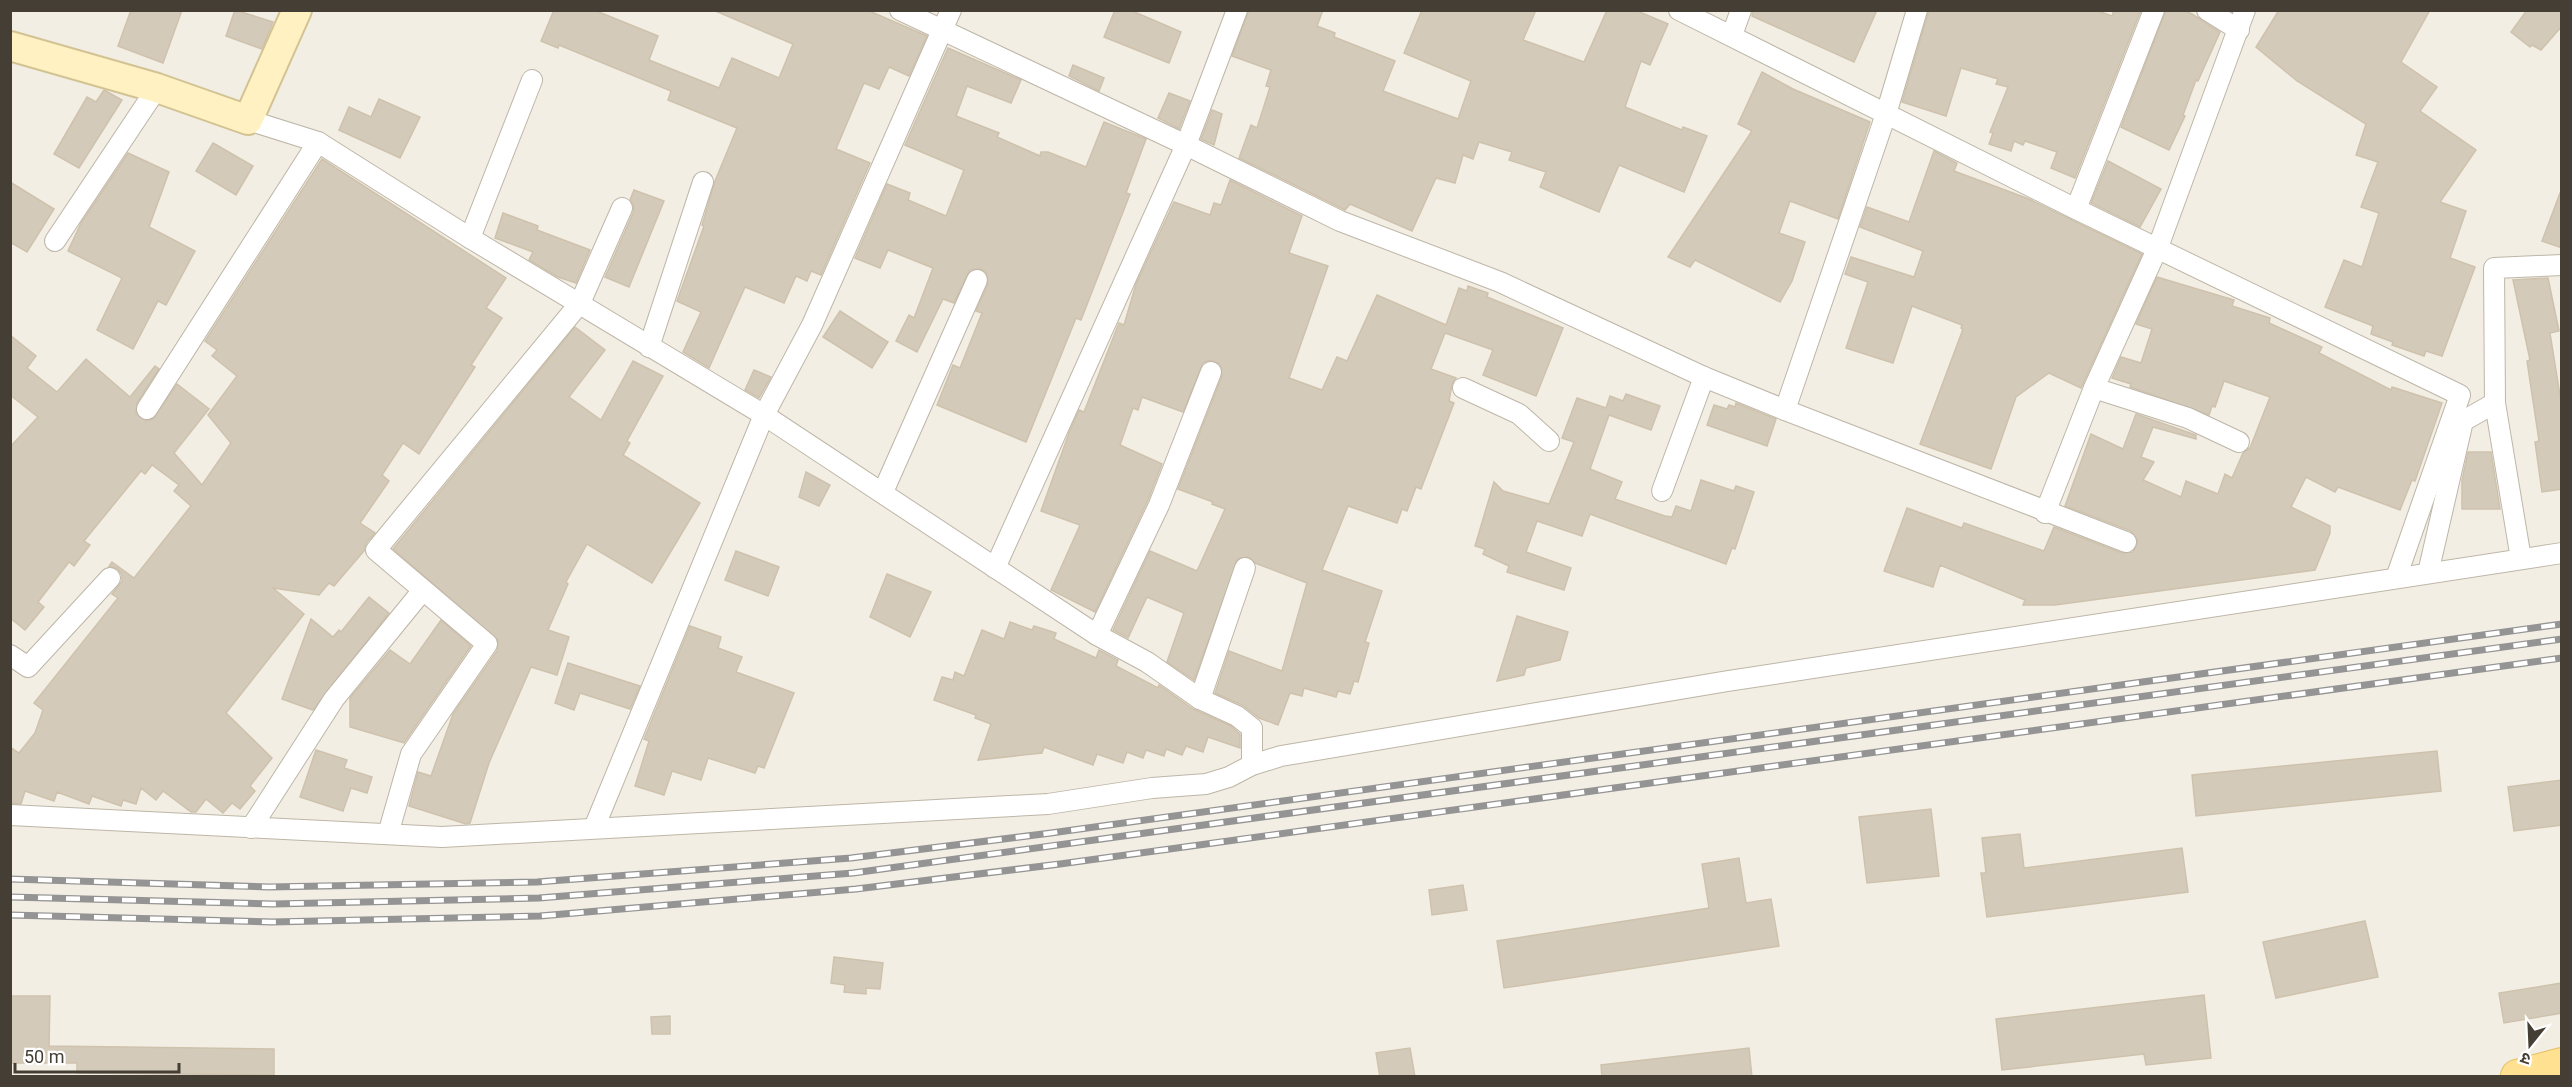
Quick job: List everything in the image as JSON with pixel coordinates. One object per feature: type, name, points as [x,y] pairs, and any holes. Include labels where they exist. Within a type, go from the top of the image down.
[{"type":"main road","points":[[2517,1077],[2562,1064]]},
{"type":"street","points":[[248,120],[297,10]]},
{"type":"street","points":[[900,10],[1186,145],[1340,221],[1500,282],[1704,376],[1785,410],[2044,513],[2126,542]]},
{"type":"street","points":[[594,828],[764,415],[812,326],[951,10]]},
{"type":"street","points":[[995,568],[1186,145],[1238,10]]},
{"type":"street","points":[[1678,10],[2076,209],[2460,395],[2396,578]]},
{"type":"street","points":[[1732,35],[1741,10]]},
{"type":"street","points":[[1785,410],[1886,114],[1917,10]]},
{"type":"street","points":[[2076,209],[2154,10]]},
{"type":"street","points":[[2207,10],[2239,30]]},
{"type":"street","points":[[2044,513],[2094,388],[2158,247],[2245,10]]},
{"type":"street","points":[[10,46],[157,88],[318,142],[470,238],[764,415],[1097,635],[1147,662],[1200,699],[1237,716],[1252,728],[1252,765]]},
{"type":"street","points":[[470,238],[532,80]]},
{"type":"street","points":[[55,241],[157,88]]},
{"type":"street","points":[[147,409],[318,142]]},
{"type":"street","points":[[649,347],[703,182]]},
{"type":"street","points":[[388,834],[411,754],[487,644],[376,550],[580,303],[622,208]]},
{"type":"street","points":[[2521,560],[2495,404],[2494,268],[2562,265]]},
{"type":"street","points":[[883,492],[977,280]]},
{"type":"street","points":[[1097,635],[1159,505],[1211,372]]},
{"type":"street","points":[[1662,491],[1704,376]]},
{"type":"street","points":[[1463,388],[1519,414],[1549,441]]},
{"type":"street","points":[[2094,388],[2188,418],[2239,442]]},
{"type":"street","points":[[2428,573],[2463,421],[2495,404]]},
{"type":"street","points":[[10,815],[442,837],[1048,804],[1152,788],[1206,784],[1281,756],[1728,681],[2562,553]]},
{"type":"street","points":[[1200,699],[1245,568]]},
{"type":"street","points":[[10,655],[28,667],[110,578]]},
{"type":"street","points":[[250,828],[334,699],[423,590]]},
{"type":"building","points":[[131,10],[182,10],[163,63],[118,46]]},
{"type":"building","points":[[235,10],[273,22],[262,49],[226,36]]},
{"type":"building","points":[[554,10],[594,10],[658,36],[649,60],[719,88],[732,58],[779,78],[793,44],[713,10],[867,10],[927,36],[909,76],[889,67],[879,89],[864,83],[836,149],[870,163],[821,275],[811,271],[807,281],[796,276],[784,303],[745,287],[709,368],[683,352],[701,312],[677,301],[704,226],[702,225],[715,181],[737,128],[668,100],[671,91],[559,45],[558,48],[541,41]]},
{"type":"building","points":[[1115,10],[1130,10],[1181,32],[1169,63],[1104,37]]},
{"type":"building","points":[[1249,10],[1323,10],[1317,26],[1335,33],[1334,37],[1395,61],[1383,91],[1458,119],[1471,81],[1404,53],[1422,10],[1536,10],[1523,40],[1584,62],[1607,10],[1635,10],[1668,24],[1650,65],[1641,61],[1625,107],[1682,130],[1683,127],[1707,136],[1684,192],[1619,165],[1599,212],[1540,187],[1546,172],[1509,160],[1512,152],[1479,142],[1473,159],[1463,155],[1455,183],[1436,178],[1412,231],[1350,204],[1345,210],[1239,158],[1251,125],[1257,128],[1270,87],[1266,86],[1271,70],[1232,56]]},
{"type":"building","points":[[1753,10],[1877,10],[1854,62],[1752,16]]},
{"type":"building","points":[[1929,10],[2095,10],[2112,16],[2114,10],[2141,10],[2075,178],[2051,168],[2057,152],[2025,141],[2023,145],[2014,141],[2011,151],[1989,144],[1993,133],[1990,132],[2008,87],[1996,84],[1998,79],[1961,68],[1946,116],[1902,102]]},
{"type":"building","points":[[2166,10],[2183,10],[2220,32],[2198,81],[2196,80],[2183,115],[2185,116],[2169,150],[2121,127]]},
{"type":"building","points":[[2279,10],[2430,10],[2401,62],[2437,87],[2420,111],[2476,150],[2440,202],[2466,211],[2450,258],[2475,267],[2442,356],[2426,351],[2424,356],[2392,345],[2393,342],[2371,334],[2373,326],[2325,307],[2344,260],[2362,267],[2379,213],[2361,207],[2378,162],[2356,155],[2366,124],[2297,81],[2256,47]]},
{"type":"building","points":[[2527,10],[2562,10],[2562,26],[2541,50],[2532,45],[2530,47],[2511,32]]},
{"type":"building","points":[[948,48],[1021,80],[1011,103],[967,86],[956,116],[999,133],[997,137],[1040,156],[1041,152],[1048,152],[1086,167],[1104,122],[1146,139],[1126,193],[1130,194],[1081,320],[1076,318],[1026,442],[937,405],[953,365],[960,368],[982,313],[976,311],[988,284],[986,273],[981,269],[970,270],[954,303],[943,299],[917,352],[896,341],[909,315],[914,318],[933,268],[888,250],[880,268],[855,258],[887,184],[910,193],[908,200],[946,216],[964,170],[905,145]]},
{"type":"building","points":[[1073,65],[1104,78],[1099,91],[1069,76]]},
{"type":"building","points":[[1762,72],[1793,89],[1870,122],[1838,219],[1790,201],[1779,233],[1805,242],[1792,281],[1780,302],[1695,260],[1690,267],[1668,257],[1752,131],[1738,124]]},
{"type":"building","points":[[104,90],[122,100],[79,168],[54,154],[87,97],[96,102]]},
{"type":"building","points":[[1169,93],[1190,101],[1179,129],[1158,118]]},
{"type":"building","points":[[379,99],[420,117],[400,158],[339,130],[349,107],[371,117]]},
{"type":"building","points":[[1212,110],[1222,114],[1214,145],[1201,139]]},
{"type":"building","points":[[213,143],[253,166],[236,195],[196,171]]},
{"type":"building","points":[[1934,151],[1957,163],[1954,171],[2029,199],[2142,254],[2081,388],[2049,373],[2016,397],[1991,469],[1920,444],[1963,329],[1962,325],[1912,306],[1893,363],[1846,348],[1868,282],[1845,274],[1851,257],[1914,277],[1923,251],[1860,227],[1867,207],[1909,222]]},
{"type":"building","points":[[128,153],[169,172],[149,227],[195,251],[166,305],[158,301],[133,349],[97,330],[122,278],[68,251],[81,223]]},
{"type":"building","points":[[322,159],[506,278],[486,308],[502,318],[471,365],[475,367],[419,454],[403,443],[382,475],[389,481],[360,523],[375,533],[366,543],[364,551],[334,586],[329,583],[319,595],[273,588],[304,614],[226,713],[272,758],[250,786],[255,791],[240,809],[232,803],[223,813],[206,799],[196,812],[191,812],[163,791],[156,800],[141,788],[136,804],[123,800],[121,806],[92,796],[89,804],[57,792],[54,801],[25,791],[21,804],[10,803],[10,747],[19,753],[35,733],[43,710],[34,703],[118,598],[112,594],[122,581],[122,575],[118,569],[109,566],[112,562],[134,578],[191,506],[174,491],[179,485],[152,465],[145,474],[141,471],[84,541],[90,545],[74,566],[69,562],[38,602],[44,607],[25,630],[10,618],[10,447],[38,417],[10,395],[10,335],[36,356],[27,368],[57,392],[86,359],[130,397],[155,366],[159,369],[137,403],[136,414],[146,421],[153,419],[177,384],[209,409],[174,453],[202,485],[231,443],[208,415],[237,376],[212,356],[217,350],[205,341]]},
{"type":"building","points":[[2108,161],[2161,189],[2140,227],[2091,203]]},
{"type":"building","points":[[1230,180],[1302,216],[1289,253],[1328,266],[1289,378],[1322,390],[1337,357],[1347,361],[1377,295],[1446,325],[1459,288],[1467,291],[1468,286],[1488,293],[1487,297],[1563,328],[1536,396],[1483,375],[1493,350],[1445,333],[1431,369],[1456,378],[1452,384],[1449,401],[1454,403],[1421,489],[1416,487],[1407,511],[1402,509],[1397,523],[1348,506],[1322,570],[1382,591],[1365,642],[1369,643],[1358,682],[1354,681],[1350,694],[1338,691],[1336,697],[1304,688],[1302,696],[1290,693],[1278,725],[1259,718],[1242,705],[1215,693],[1229,651],[1282,671],[1307,583],[1255,563],[1248,557],[1238,559],[1194,680],[1167,662],[1184,613],[1147,597],[1128,638],[1113,630],[1150,551],[1197,571],[1225,509],[1178,489],[1222,376],[1220,364],[1210,360],[1203,363],[1183,412],[1142,397],[1138,410],[1133,408],[1120,445],[1162,464],[1148,500],[1095,612],[1051,590],[1080,525],[1041,511],[1069,433],[1079,410],[1084,412],[1119,323],[1124,325],[1136,284],[1174,202],[1210,215],[1214,203],[1221,205]]},
{"type":"building","points":[[10,182],[54,209],[27,252],[10,242]]},
{"type":"building","points":[[634,190],[664,201],[629,287],[605,277],[633,213],[634,206],[630,200]]},
{"type":"building","points":[[2560,193],[2562,193],[2562,248],[2542,241]]},
{"type":"building","points":[[503,213],[538,226],[537,230],[590,250],[576,283],[558,277],[529,260],[533,252],[495,238]]},
{"type":"building","points":[[2157,277],[2234,300],[2232,306],[2270,318],[2269,323],[2322,347],[2319,353],[2391,390],[2392,387],[2442,403],[2415,481],[2412,480],[2400,510],[2338,487],[2335,492],[2306,477],[2291,507],[2330,526],[2330,533],[2315,570],[2055,605],[2023,605],[2025,600],[1940,565],[1933,587],[1884,571],[1907,508],[1962,528],[1964,523],[2044,551],[2054,527],[2122,553],[2133,552],[2138,541],[2131,531],[2065,506],[2091,434],[2123,449],[2136,414],[2196,435],[2196,439],[2153,427],[2141,457],[2154,462],[2143,480],[2181,497],[2186,481],[2218,494],[2225,474],[2232,478],[2243,453],[2250,448],[2270,397],[2224,381],[2215,407],[2212,406],[2209,415],[2130,387],[2131,384],[2112,378],[2121,357],[2141,363],[2152,329],[2136,324]]},
{"type":"building","points":[[2548,278],[2559,331],[2550,333],[2562,408],[2562,489],[2542,492],[2535,442],[2539,441],[2527,361],[2530,360],[2513,280]]},
{"type":"building","points":[[840,311],[888,342],[872,368],[823,337]]},
{"type":"building","points":[[575,327],[605,350],[569,397],[601,420],[633,361],[663,376],[627,441],[630,443],[623,455],[700,503],[652,583],[587,544],[566,582],[568,584],[548,630],[569,637],[557,675],[531,667],[489,763],[470,823],[466,824],[409,806],[418,772],[431,776],[453,714],[497,651],[498,640],[393,549]]},
{"type":"building","points":[[754,370],[771,377],[759,398],[745,390]]},
{"type":"building","points":[[1626,394],[1660,406],[1651,430],[1609,415],[1590,469],[1622,482],[1615,499],[1672,517],[1676,506],[1691,511],[1701,480],[1734,491],[1736,486],[1754,492],[1735,549],[1732,548],[1726,564],[1590,514],[1582,536],[1537,521],[1526,552],[1571,568],[1564,590],[1507,572],[1509,566],[1483,554],[1485,549],[1475,546],[1494,482],[1503,491],[1549,504],[1574,442],[1562,438],[1577,398],[1606,408],[1610,396],[1623,401]]},
{"type":"building","points":[[1736,403],[1776,419],[1767,446],[1707,425],[1714,405],[1727,409],[1729,405],[1735,407]]},
{"type":"building","points":[[2468,452],[2491,452],[2500,509],[2462,509],[2462,480]]},
{"type":"building","points":[[806,472],[830,485],[819,506],[799,497]]},
{"type":"building","points":[[736,551],[779,567],[768,596],[725,580]]},
{"type":"building","points":[[887,574],[931,592],[910,637],[870,617]]},
{"type":"building","points":[[369,597],[389,613],[313,710],[282,699],[311,619],[333,637],[339,630],[341,632]]},
{"type":"building","points":[[1517,616],[1568,632],[1560,660],[1526,668],[1524,675],[1497,681]]},
{"type":"building","points":[[441,620],[471,646],[404,743],[350,727],[350,698],[390,650],[410,664]]},
{"type":"building","points":[[1010,622],[1032,630],[1034,626],[1056,633],[1054,639],[1096,658],[1099,650],[1118,660],[1116,666],[1158,688],[1159,685],[1193,709],[1231,726],[1240,734],[1240,748],[1208,737],[1203,752],[1186,746],[1182,755],[1166,749],[1164,756],[1146,750],[1143,758],[1127,752],[1123,763],[1097,754],[1093,765],[1044,747],[1042,753],[978,760],[991,724],[975,718],[976,715],[934,700],[942,677],[953,680],[955,672],[964,676],[982,630],[1004,639]]},
{"type":"building","points":[[690,626],[721,637],[718,648],[742,657],[736,672],[794,693],[764,768],[758,766],[755,773],[708,758],[701,780],[672,771],[664,795],[635,786],[649,741],[644,739]]},
{"type":"building","points":[[568,663],[640,686],[630,709],[580,693],[574,710],[555,703]]},
{"type":"building","points":[[316,750],[347,760],[344,768],[372,777],[367,793],[351,788],[343,811],[300,797]]},
{"type":"building","points":[[2437,751],[2441,791],[2196,816],[2192,775]]},
{"type":"building","points":[[2562,780],[2562,825],[2514,831],[2508,787]]},
{"type":"building","points":[[1931,809],[1939,876],[1867,883],[1859,817]]},
{"type":"building","points":[[2020,834],[2024,868],[2182,848],[2188,892],[1987,917],[1981,873],[1986,873],[1982,838]]},
{"type":"building","points":[[1739,858],[1746,903],[1771,899],[1779,946],[1504,988],[1497,941],[1709,908],[1702,864]]},
{"type":"building","points":[[1463,885],[1467,910],[1432,915],[1429,890]]},
{"type":"building","points":[[2365,921],[2378,977],[2276,998],[2263,942]]},
{"type":"building","points":[[834,957],[883,963],[880,989],[866,988],[866,994],[844,992],[845,985],[831,983]]},
{"type":"building","points":[[2562,983],[2562,1013],[2504,1023],[2499,993]]},
{"type":"building","points":[[2204,995],[2211,1058],[2146,1065],[2144,1054],[2002,1070],[1996,1019]]},
{"type":"building","points":[[10,996],[50,996],[49,1046],[274,1049],[274,1075],[77,1073],[77,1063],[10,1063]]},
{"type":"building","points":[[670,1016],[670,1034],[652,1034],[651,1017]]},
{"type":"building","points":[[1410,1048],[1415,1077],[1380,1077],[1376,1053]]},
{"type":"building","points":[[1749,1048],[1752,1077],[1602,1077],[1601,1065]]},
{"type":"railway","points":[[10,879],[269,887],[537,882],[851,858],[1051,833],[2562,624]]},
{"type":"railway","points":[[10,897],[273,904],[539,898],[853,873],[2562,639]]},
{"type":"railway","points":[[10,915],[272,922],[540,916],[856,889],[1060,864],[2562,658]]}]
